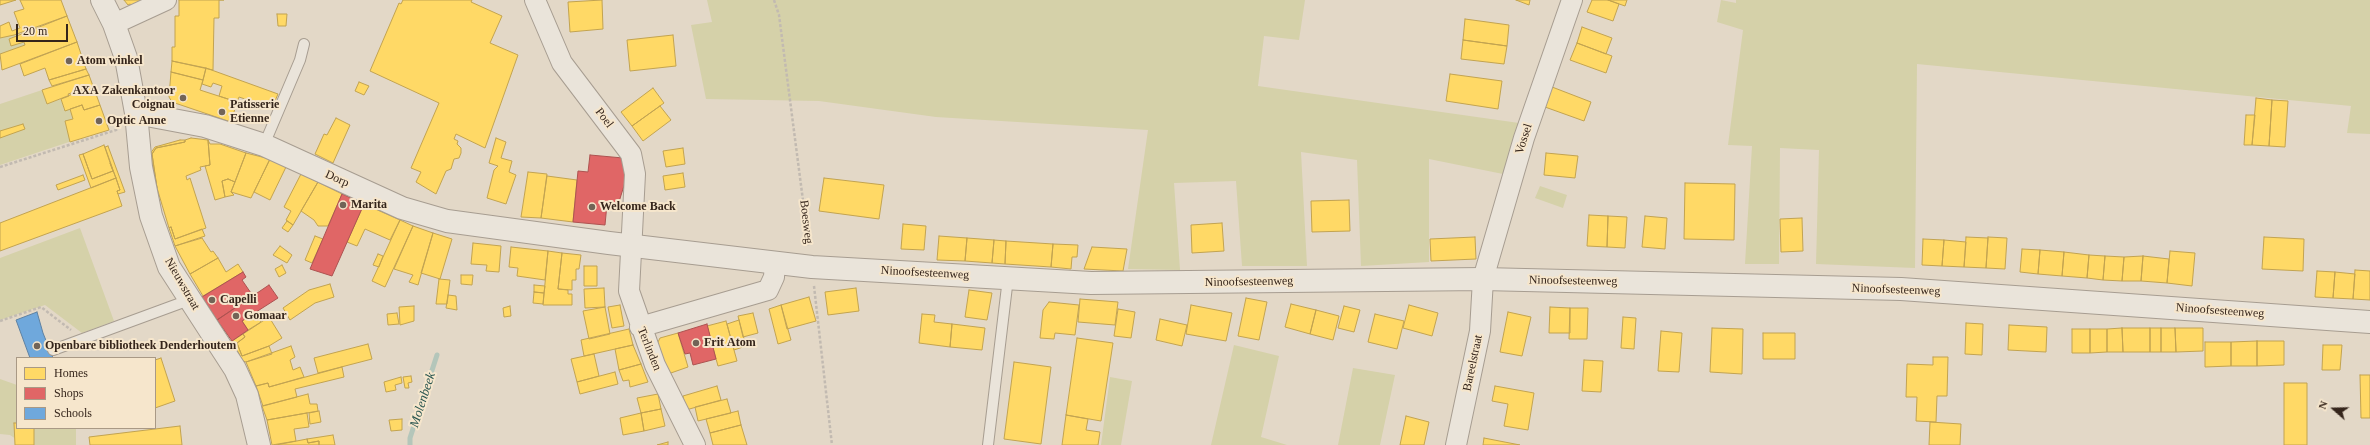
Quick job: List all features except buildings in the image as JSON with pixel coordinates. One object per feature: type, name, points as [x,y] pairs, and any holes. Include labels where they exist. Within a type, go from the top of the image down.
[{"type":"street","points":[[102,0],[114,24],[126,58],[136,118]]},
{"type":"street","points":[[114,24],[166,0]]},
{"type":"street","name":"Poel","points":[[535,0],[562,63],[631,154],[635,174],[631,222],[632,246]]},
{"type":"street","name":"Vossel","points":[[1483,280],[1524,138],[1572,0]]},
{"type":"street","name":"Dorp","points":[[136,118],[205,126],[264,145],[402,208],[447,221],[632,246]]},
{"type":"street","name":"Nieuwstraat","points":[[136,118],[141,166],[151,216],[169,267],[235,369],[247,395],[260,445]]},
{"type":"street","name":"Ninoofsesteenweg","points":[[632,246],[812,267],[1091,283],[1483,280],[1901,289],[2370,322]]},
{"type":"street","name":"Terlinden","points":[[632,246],[629,291],[640,327],[655,365],[694,445]]},
{"type":"street","points":[[640,327],[768,290],[774,277],[775,262]]},
{"type":"street","name":"Bareelstraat","points":[[1456,445],[1480,331],[1483,280]]},
{"type":"lane","points":[[264,145],[304,44]]},
{"type":"lane","points":[[988,445],[1008,278]]},
{"type":"lane","points":[[53,350],[189,300]]},
{"type":"path","name":"Boesweg","points":[[774,0],[779,16],[812,267],[832,445]]},
{"type":"path","points":[[0,167],[136,118]]},
{"type":"path","points":[[0,321],[41,307],[83,339]]},
{"type":"shaded area","points":[[707,0],[1305,0],[1299,40],[1264,36],[1258,86],[1519,123],[1503,174],[1429,159],[1429,262],[1361,266],[1357,160],[1301,152],[1307,266],[1242,266],[1236,181],[1174,183],[1180,270],[1128,269],[1148,130],[936,117],[819,101],[706,99],[691,25],[712,22]]},
{"type":"shaded area","points":[[1721,0],[1736,3],[1736,0],[2370,0],[2370,134],[2347,133],[2351,106],[1917,64],[1915,268],[1816,264],[1819,150],[1780,148],[1779,264],[1745,264],[1752,146],[1728,145],[1743,30],[1717,22]]},
{"type":"shaded area","points":[[21,33],[9,39],[11,45],[24,42],[25,45],[0,54],[0,38]]},
{"type":"shaded area","points":[[42,90],[47,104],[61,99],[64,110],[70,109],[73,119],[65,122],[72,141],[0,165],[0,104]]},
{"type":"shaded area","points":[[1540,186],[1567,195],[1563,208],[1535,198]]},
{"type":"shaded area","points":[[80,228],[114,321],[82,333],[45,305],[0,320],[0,258]]},
{"type":"shaded area","points":[[1234,345],[1279,356],[1261,437],[1287,445],[1211,445]]},
{"type":"shaded area","points":[[1353,368],[1395,375],[1380,445],[1338,445]]},
{"type":"shaded area","points":[[1110,377],[1132,381],[1121,445],[1101,445]]},
{"type":"shaded area","points":[[0,379],[16,385],[16,429],[76,429],[76,445],[25,445],[10,435],[0,434]]},
{"type":"waterway","name":"Molenbeek","points":[[410,445],[410,438],[437,355]]},
{"type":"place","name":"Atom winkel","points":[[69,61]]},
{"type":"place","name":"AXA Zakenkantoor Coignau","points":[[183,98]]},
{"type":"place","name":"Patisserie Etienne","points":[[222,112]]},
{"type":"place","name":"Optic Anne","points":[[99,121]]},
{"type":"place","name":"Marita","points":[[343,205]]},
{"type":"place","name":"Welcome Back","points":[[592,207]]},
{"type":"place","name":"Capelli","points":[[212,300]]},
{"type":"place","name":"Gomaar","points":[[236,316]]},
{"type":"place","name":"Frit Atom","points":[[696,343]]},
{"type":"place","name":"Openbare bibliotheek Denderhoutem","points":[[37,346]]}]
